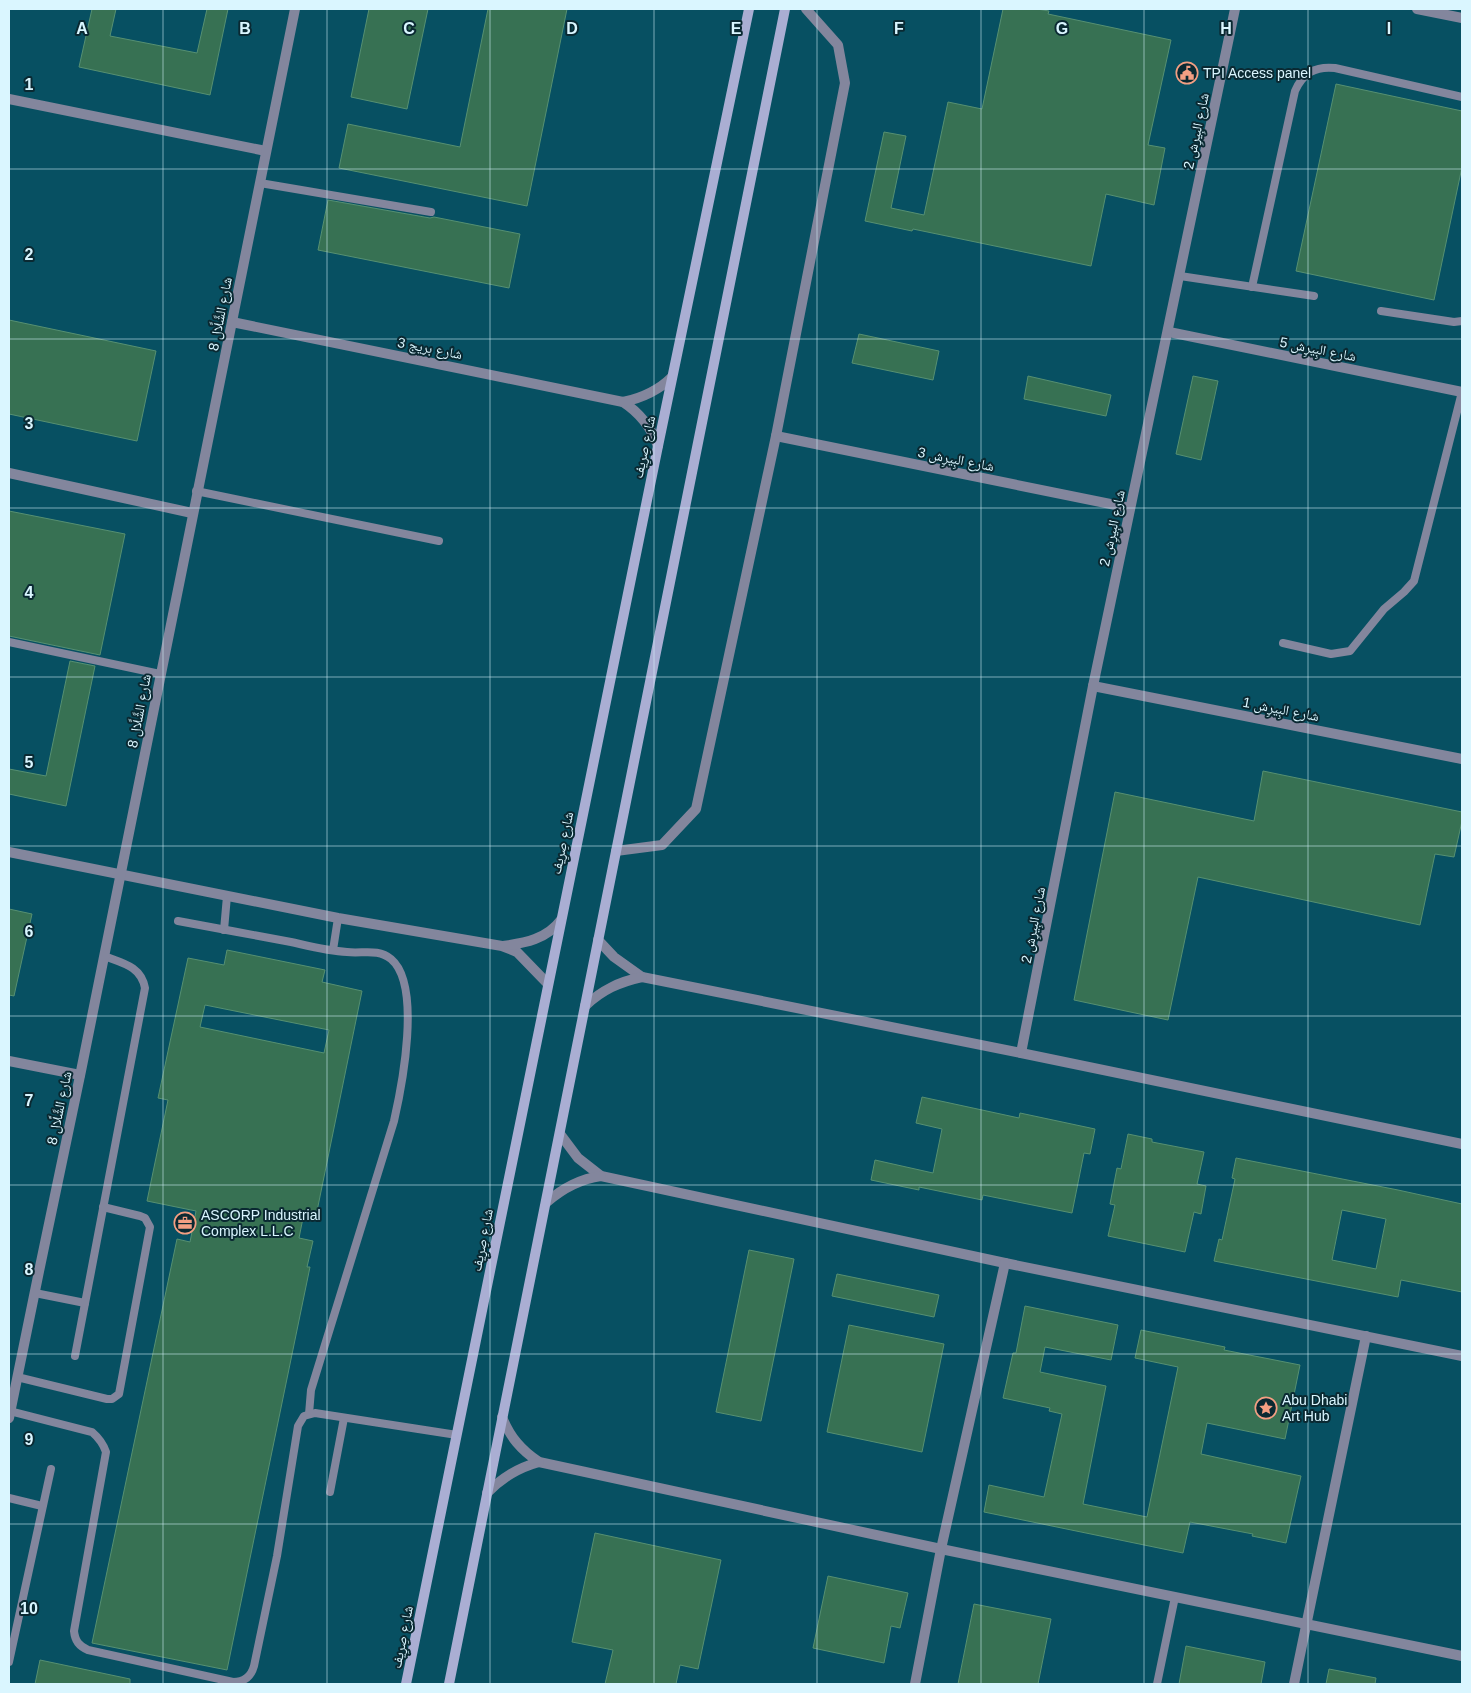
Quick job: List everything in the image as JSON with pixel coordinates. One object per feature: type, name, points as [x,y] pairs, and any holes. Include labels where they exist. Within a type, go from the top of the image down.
[{"type":"main road","name":"شارع صِرِيف","points":[[406,1684],[672,377],[750,9]]},
{"type":"main road","points":[[449,1684],[785,9]]},
{"type":"street","name":"شارع الشَّلَّال 8","points":[[9,1414],[80,1075],[196,491],[295,9]]},
{"type":"street","points":[[616,852],[662,845],[696,808],[776,436],[845,84],[838,45],[806,9]]},
{"type":"street","name":"شارع البِيرِش 2","points":[[1022,1053],[1130,508],[1169,332],[1235,9]]},
{"type":"street","points":[[1417,9],[1462,18]]},
{"type":"street","points":[[9,99],[266,151]]},
{"type":"street","name":"شارع بريج 3","points":[[232,322],[623,402],[644,420],[658,446]]},
{"type":"street","name":"شارع البِيرِش 5","points":[[1169,332],[1462,392]]},
{"type":"street","name":"شارع بريج 3","points":[[623,402],[644,396],[664,385],[672,377]]},
{"type":"street","name":"شارع البِيرِش 3","points":[[776,436],[1130,508]]},
{"type":"street","points":[[9,473],[192,513]]},
{"type":"street","name":"شارع البِيرِش 1","points":[[1094,686],[1462,759]]},
{"type":"street","points":[[9,852],[338,918],[502,946],[517,952],[548,984]]},
{"type":"street","points":[[502,946],[521,944],[540,937],[554,929],[561,920]]},
{"type":"street","points":[[598,940],[614,957],[642,977]]},
{"type":"street","points":[[585,1006],[611,987],[642,977],[1462,1144]]},
{"type":"street","points":[[9,1061],[80,1075]]},
{"type":"street","points":[[560,1134],[578,1158],[601,1176],[1005,1263],[1462,1356]]},
{"type":"street","points":[[547,1202],[572,1185],[601,1176]]},
{"type":"street","points":[[915,1684],[941,1549],[1005,1263]]},
{"type":"street","points":[[1294,1684],[1366,1336]]},
{"type":"street","points":[[9,1360],[20,1362]]},
{"type":"street","points":[[502,1417],[520,1448],[540,1462],[941,1549],[1462,1656]]},
{"type":"street","points":[[487,1493],[511,1474],[540,1462]]},
{"type":"lane","points":[[1252,287],[1295,91],[1299,81],[1306,74],[1315,69],[1335,68],[1462,97]]},
{"type":"lane","points":[[260,183],[430,212]]},
{"type":"lane","points":[[1180,276],[1314,296]]},
{"type":"lane","points":[[1381,311],[1454,322],[1462,321]]},
{"type":"lane","points":[[1283,643],[1331,654],[1350,651],[1384,609],[1414,581],[1462,392]]},
{"type":"lane","points":[[196,491],[439,541]]},
{"type":"lane","points":[[9,642],[160,674]]},
{"type":"lane","points":[[224,930],[227,896]]},
{"type":"lane","points":[[332,950],[338,918]]},
{"type":"lane","points":[[178,921],[332,950],[384,954],[396,963],[405,989],[407,1038],[403,1076],[394,1121],[312,1390],[309,1414]]},
{"type":"lane","points":[[75,1356],[145,988],[144,981],[135,969],[104,956]]},
{"type":"lane","points":[[17,1377],[107,1399],[112,1399],[119,1394],[150,1228],[145,1218],[103,1208]]},
{"type":"lane","points":[[35,1293],[85,1303]]},
{"type":"lane","points":[[9,1414],[92,1432],[99,1438],[106,1452],[74,1631],[79,1645],[88,1650],[233,1682],[239,1682],[249,1676],[254,1666],[300,1420],[309,1414],[457,1435]]},
{"type":"lane","points":[[330,1492],[344,1418]]},
{"type":"lane","points":[[9,1662],[51,1469]]},
{"type":"lane","points":[[9,1498],[42,1506]]},
{"type":"lane","points":[[1157,1684],[1175,1596]]},
{"type":"shaded area","points":[[9,9],[1462,9],[1462,1684],[9,1684]]},
{"type":"building","points":[[92,9],[116,9],[110,36],[197,53],[207,9],[228,9],[210,95],[79,67]]},
{"type":"building","points":[[369,9],[428,9],[407,109],[351,97]]},
{"type":"building","points":[[488,9],[567,9],[527,206],[339,168],[348,124],[460,147]]},
{"type":"building","points":[[1003,9],[1049,11],[1048,14],[1171,40],[1148,145],[1165,148],[1154,205],[1106,194],[1091,266],[913,229],[912,231],[865,221],[884,132],[906,136],[891,208],[924,215],[948,102],[982,109]]},
{"type":"building","points":[[1336,84],[1462,111],[1462,167],[1434,300],[1296,271]]},
{"type":"building","points":[[328,200],[430,218],[434,217],[520,234],[509,288],[318,250]]},
{"type":"building","points":[[9,320],[156,351],[137,441],[9,414]]},
{"type":"building","points":[[859,334],[939,351],[933,380],[852,363]]},
{"type":"building","points":[[1028,376],[1111,395],[1106,416],[1024,399]]},
{"type":"building","points":[[1193,376],[1218,381],[1201,460],[1176,454]]},
{"type":"building","points":[[9,511],[125,534],[100,655],[9,636]]},
{"type":"building","points":[[70,661],[95,666],[66,806],[9,794],[9,769],[46,776]]},
{"type":"building","points":[[1263,771],[1462,812],[1462,821],[1454,857],[1435,854],[1420,925],[1198,877],[1168,1020],[1074,1000],[1115,792],[1254,821]]},
{"type":"building","points":[[9,909],[32,914],[14,996],[9,995]]},
{"type":"building","points":[[227,950],[325,970],[322,982],[362,991],[316,1216],[304,1213],[299,1238],[313,1241],[307,1267],[310,1267],[227,1670],[92,1643],[177,1239],[190,1242],[196,1211],[147,1201],[168,1100],[158,1098],[188,958],[224,965]],"holes":[[[205,1005],[329,1030],[324,1053],[200,1027]]]},
{"type":"building","points":[[922,1097],[1019,1118],[1020,1113],[1095,1129],[1090,1154],[1084,1153],[1072,1213],[983,1195],[982,1200],[919,1187],[919,1190],[871,1180],[875,1160],[933,1173],[942,1129],[916,1123]]},
{"type":"building","points":[[1128,1134],[1152,1139],[1152,1142],[1204,1152],[1197,1184],[1206,1186],[1201,1214],[1194,1212],[1185,1252],[1108,1236],[1115,1205],[1110,1204],[1117,1168],[1121,1169]]},
{"type":"building","points":[[1236,1158],[1462,1204],[1462,1292],[1401,1280],[1398,1297],[1214,1261],[1219,1239],[1222,1240],[1235,1179],[1232,1178]],"holes":[[[1342,1210],[1386,1219],[1376,1269],[1332,1260]]]},
{"type":"building","points":[[749,1250],[794,1259],[761,1421],[716,1412]]},
{"type":"building","points":[[837,1274],[939,1295],[934,1317],[832,1296]]},
{"type":"building","points":[[1025,1306],[1118,1325],[1111,1360],[1045,1347],[1040,1372],[1106,1386],[1083,1504],[1147,1517],[1178,1367],[1135,1358],[1141,1330],[1225,1347],[1224,1350],[1300,1365],[1285,1439],[1207,1423],[1201,1454],[1301,1476],[1286,1543],[1252,1536],[1253,1534],[1190,1522],[1183,1553],[984,1512],[989,1485],[1044,1497],[1062,1414],[1049,1411],[1050,1408],[1003,1398],[1013,1353],[1016,1353]]},
{"type":"building","points":[[849,1325],[944,1344],[922,1452],[827,1432]]},
{"type":"building","points":[[595,1533],[721,1560],[698,1669],[680,1665],[676,1684],[605,1684],[613,1650],[572,1642]]},
{"type":"building","points":[[828,1576],[908,1593],[900,1628],[891,1626],[884,1663],[813,1648]]},
{"type":"building","points":[[974,1604],[1051,1619],[1038,1684],[958,1684]]},
{"type":"building","points":[[1186,1646],[1265,1662],[1261,1684],[1179,1684]]},
{"type":"building","points":[[40,1660],[130,1679],[130,1684],[35,1684]]},
{"type":"building","points":[[1329,1669],[1376,1678],[1375,1684],[1326,1684]]},
{"type":"place","name":"TPI Access panel","points":[[1187,73]]},
{"type":"place","name":"ASCORP Industrial Complex L.L.C","points":[[185,1223]]},
{"type":"place","name":"Abu Dhabi Art Hub","points":[[1266,1408]]}]
